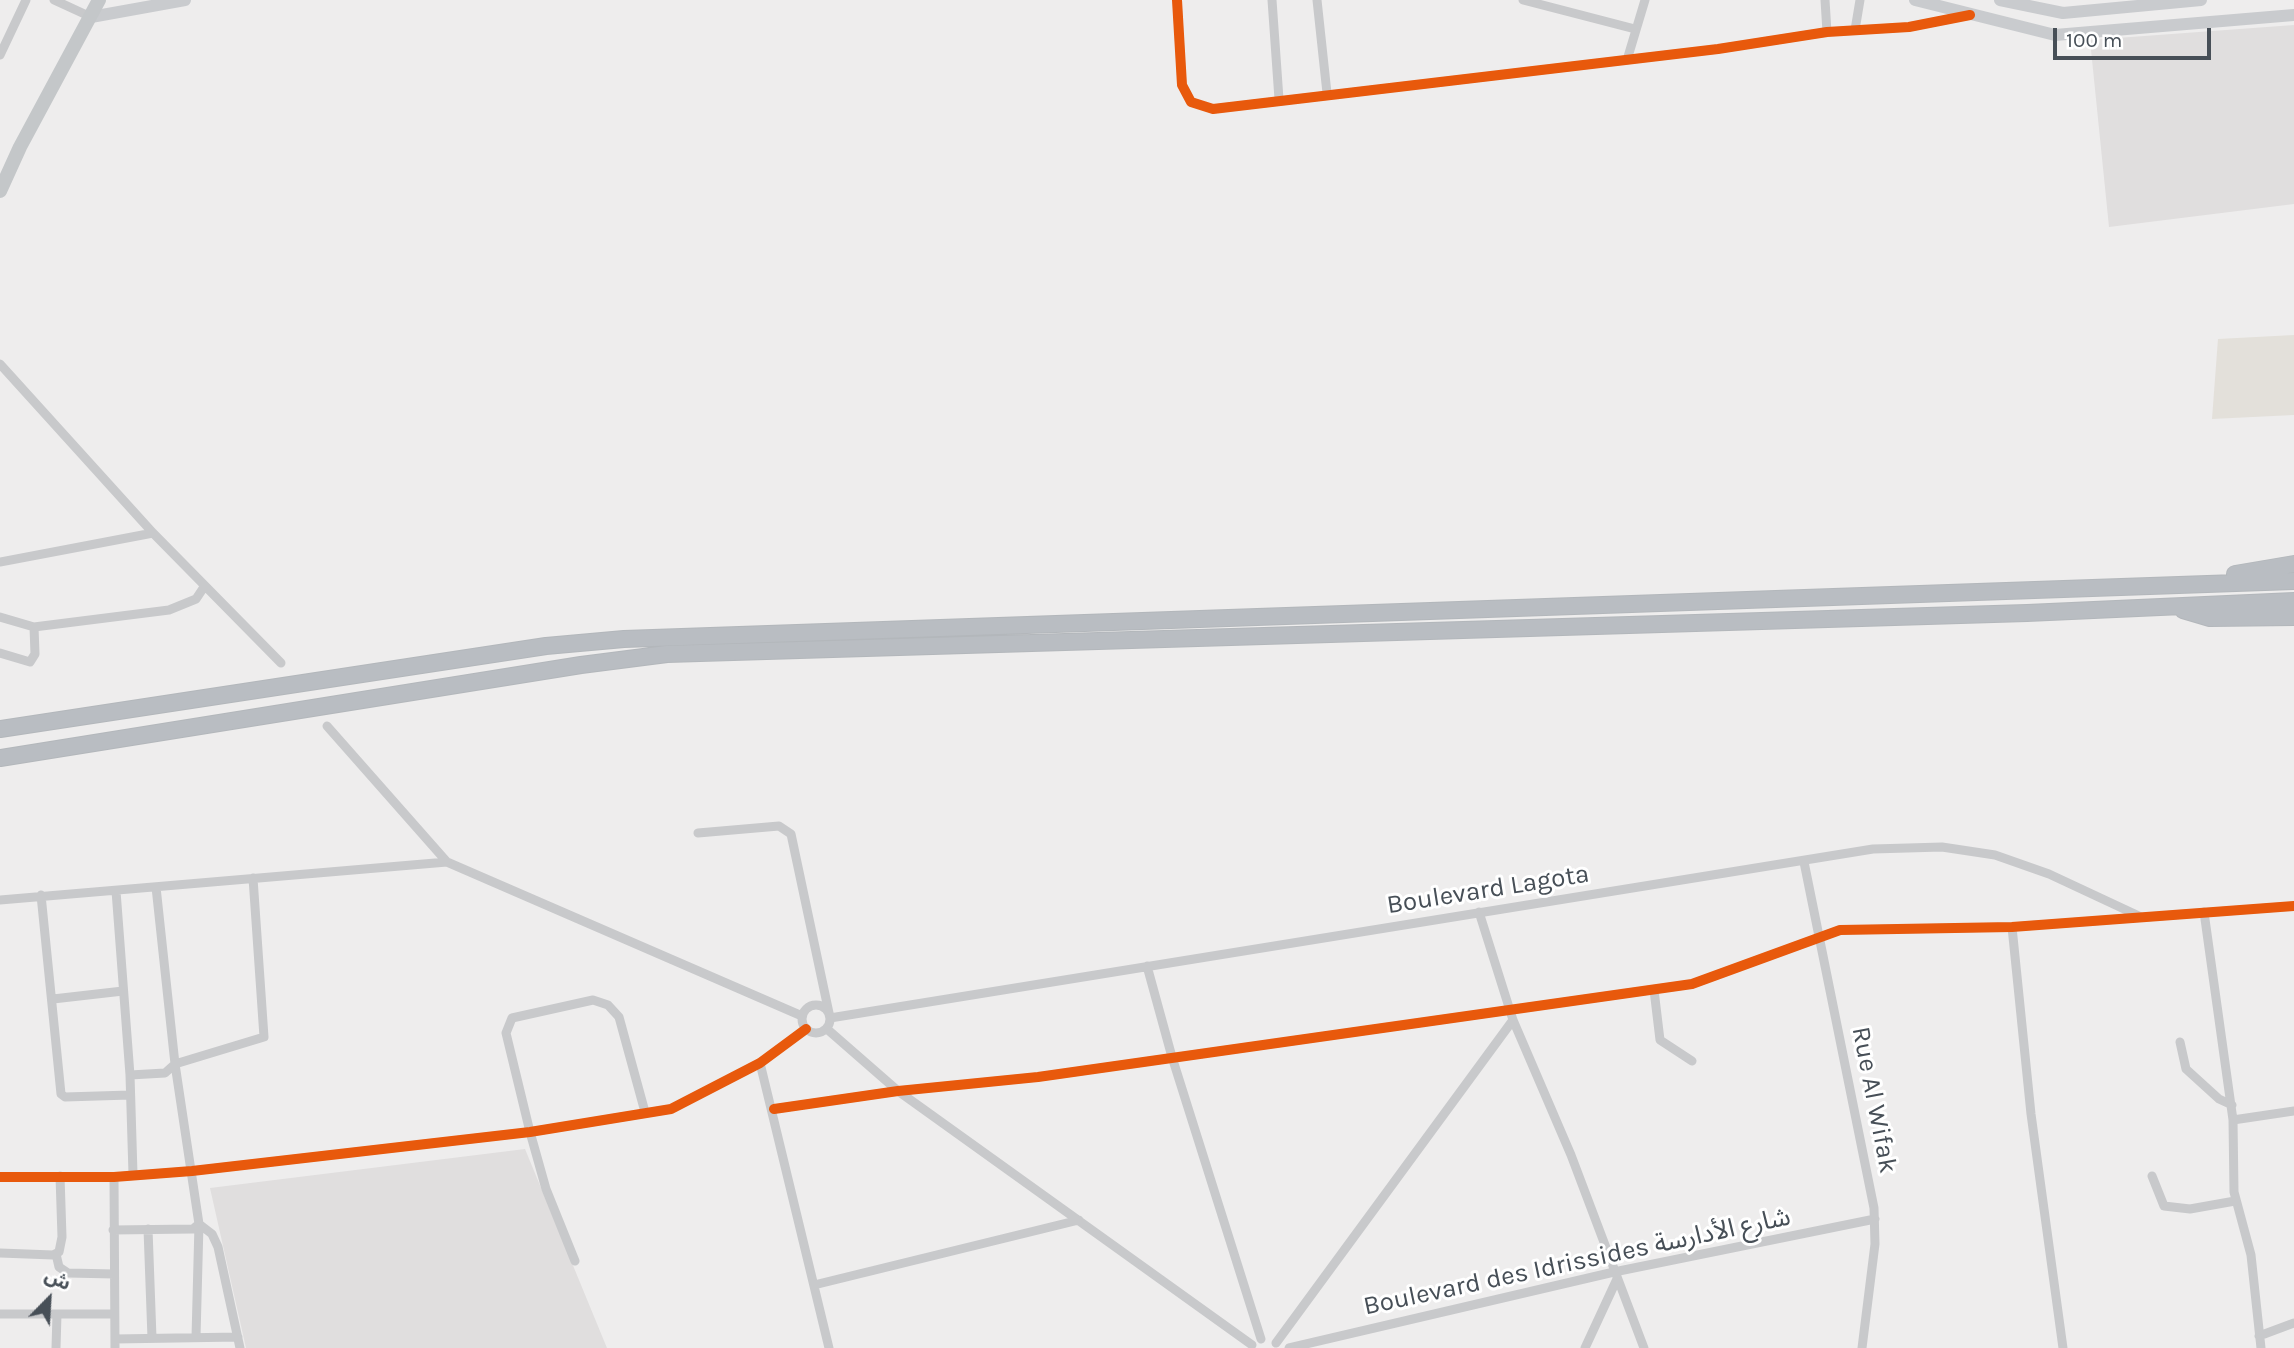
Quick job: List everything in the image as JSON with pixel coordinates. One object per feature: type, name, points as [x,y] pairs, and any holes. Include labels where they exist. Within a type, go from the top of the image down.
[{"type":"highway","points":[[2180,584],[2294,564]]},
{"type":"highway","points":[[0,729],[546,646],[625,639],[2294,581]]},
{"type":"highway","points":[[2,758],[567,667],[667,654],[2175,607],[2294,601]]},
{"type":"highway","points":[[2175,607],[2210,618],[2294,617]]},
{"type":"main road","points":[[0,191],[20,147],[99,0]]},
{"type":"main road","points":[[0,164],[20,147]]},
{"type":"street","points":[[0,55],[4,39],[26,0]]},
{"type":"street","points":[[54,0],[91,17],[185,0]]},
{"type":"street","points":[[1177,0],[1180,79],[1191,102],[1213,109],[1327,93],[1627,60],[1828,32],[1909,27],[1970,15]]},
{"type":"street","points":[[1272,0],[1279,99]]},
{"type":"street","points":[[1317,0],[1327,93]]},
{"type":"street","points":[[1523,0],[1635,29]]},
{"type":"street","points":[[1627,60],[1645,0]]},
{"type":"street","points":[[1825,0],[1828,32]]},
{"type":"street","points":[[1855,30],[1860,0]]},
{"type":"street","points":[[1916,0],[2055,36],[2294,15]]},
{"type":"street","points":[[2000,0],[2034,4],[2063,12],[2202,0]]},
{"type":"street","points":[[2,369],[204,587],[281,663]]},
{"type":"street","points":[[0,562],[153,533]]},
{"type":"street","points":[[0,617],[34,627],[169,610],[196,599],[204,587]]},
{"type":"street","points":[[0,653],[30,663],[35,654],[34,627]]},
{"type":"street","points":[[327,726],[447,862],[802,1016]]},
{"type":"street","points":[[698,833],[779,826],[788,830],[794,839],[830,1015],[827,1029]]},
{"type":"street","name":"Boulevard Lagota","points":[[830,1015],[1874,849],[1942,847],[1995,855],[2027,865],[2141,917]]},
{"type":"street","points":[[0,900],[447,862]]},
{"type":"street","name":"Rue Al Wifak","points":[[1804,862],[1821,936],[1875,1219],[1873,1266],[1862,1348]]},
{"type":"street","points":[[130,1075],[165,1073],[175,1064],[265,1035],[253,877]]},
{"type":"street","points":[[156,887],[175,1064],[199,1224],[196,1337]]},
{"type":"street","points":[[116,891],[130,1075],[133,1174]]},
{"type":"street","points":[[41,895],[62,1096],[130,1096]]},
{"type":"street","points":[[774,1109],[898,1091],[1038,1077],[1654,990],[1717,976],[1821,936],[1855,929],[2012,927],[2294,906]]},
{"type":"street","points":[[1479,912],[1513,1020],[1571,1155],[1644,1348]]},
{"type":"street","points":[[2204,912],[2232,1104],[2235,1201],[2251,1255],[2261,1348]]},
{"type":"street","points":[[2012,927],[2032,1128],[2063,1348]]},
{"type":"street","points":[[1147,966],[1172,1057],[1261,1339]]},
{"type":"street","points":[[1654,990],[1660,1040],[1692,1061]]},
{"type":"street","points":[[53,999],[123,991]]},
{"type":"street","points":[[575,1261],[546,1189],[530,1132],[506,1033],[509,1025],[518,1015],[593,1000],[608,1005],[619,1017],[645,1112]]},
{"type":"street","points":[[827,1029],[814,1033],[806,1029],[802,1016],[806,1008],[814,1005],[823,1006],[830,1015]]},
{"type":"street","points":[[1261,1339],[1278,1345],[1513,1020]]},
{"type":"street","points":[[0,1177],[114,1177],[192,1171],[530,1132],[671,1109],[760,1063],[806,1029]]},
{"type":"street","points":[[827,1029],[898,1091],[1252,1347],[1261,1339]]},
{"type":"street","points":[[2180,1042],[2186,1069],[2219,1099],[2232,1104]]},
{"type":"street","points":[[760,1063],[774,1109],[828,1348]]},
{"type":"street","points":[[2233,1120],[2294,1111]]},
{"type":"street","points":[[60,1176],[62,1237],[56,1254],[59,1267],[68,1273],[114,1274]]},
{"type":"street","points":[[2152,1176],[2164,1206],[2190,1209],[2235,1201]]},
{"type":"street","points":[[114,1177],[115,1344],[152,1338],[238,1337]]},
{"type":"street","name":"Boulevard des Idrissides شارع الأدارسة","points":[[1289,1348],[1875,1219]]},
{"type":"street","points":[[814,1285],[1079,1220]]},
{"type":"street","points":[[113,1230],[193,1229],[199,1224]]},
{"type":"street","points":[[199,1224],[212,1234],[218,1247],[240,1348]]},
{"type":"street","points":[[148,1229],[152,1338]]},
{"type":"street","points":[[0,1253],[56,1254]]},
{"type":"street","points":[[1585,1348],[1616,1276]]},
{"type":"street","points":[[0,1314],[114,1314]]},
{"type":"street","points":[[55,1348],[57,1314]]},
{"type":"street","points":[[2259,1336],[2294,1323]]},
{"type":"shaded area","points":[[2294,25],[2294,204],[2109,227],[2090,40]]},
{"type":"shaded area","points":[[2294,335],[2294,415],[2212,419],[2218,339]]},
{"type":"shaded area","points":[[525,1149],[607,1348],[246,1348],[210,1188]]},
{"type":"cycle path","points":[[1177,0],[1182,85],[1191,102],[1213,109],[1718,49],[1827,32],[1909,27],[1970,15]]},
{"type":"cycle path","points":[[774,1109],[898,1091],[1038,1077],[1692,984],[1840,930],[2012,927],[2294,906]]},
{"type":"cycle path","points":[[0,1177],[114,1177],[192,1171],[530,1132],[671,1109],[760,1063],[806,1029]]}]
